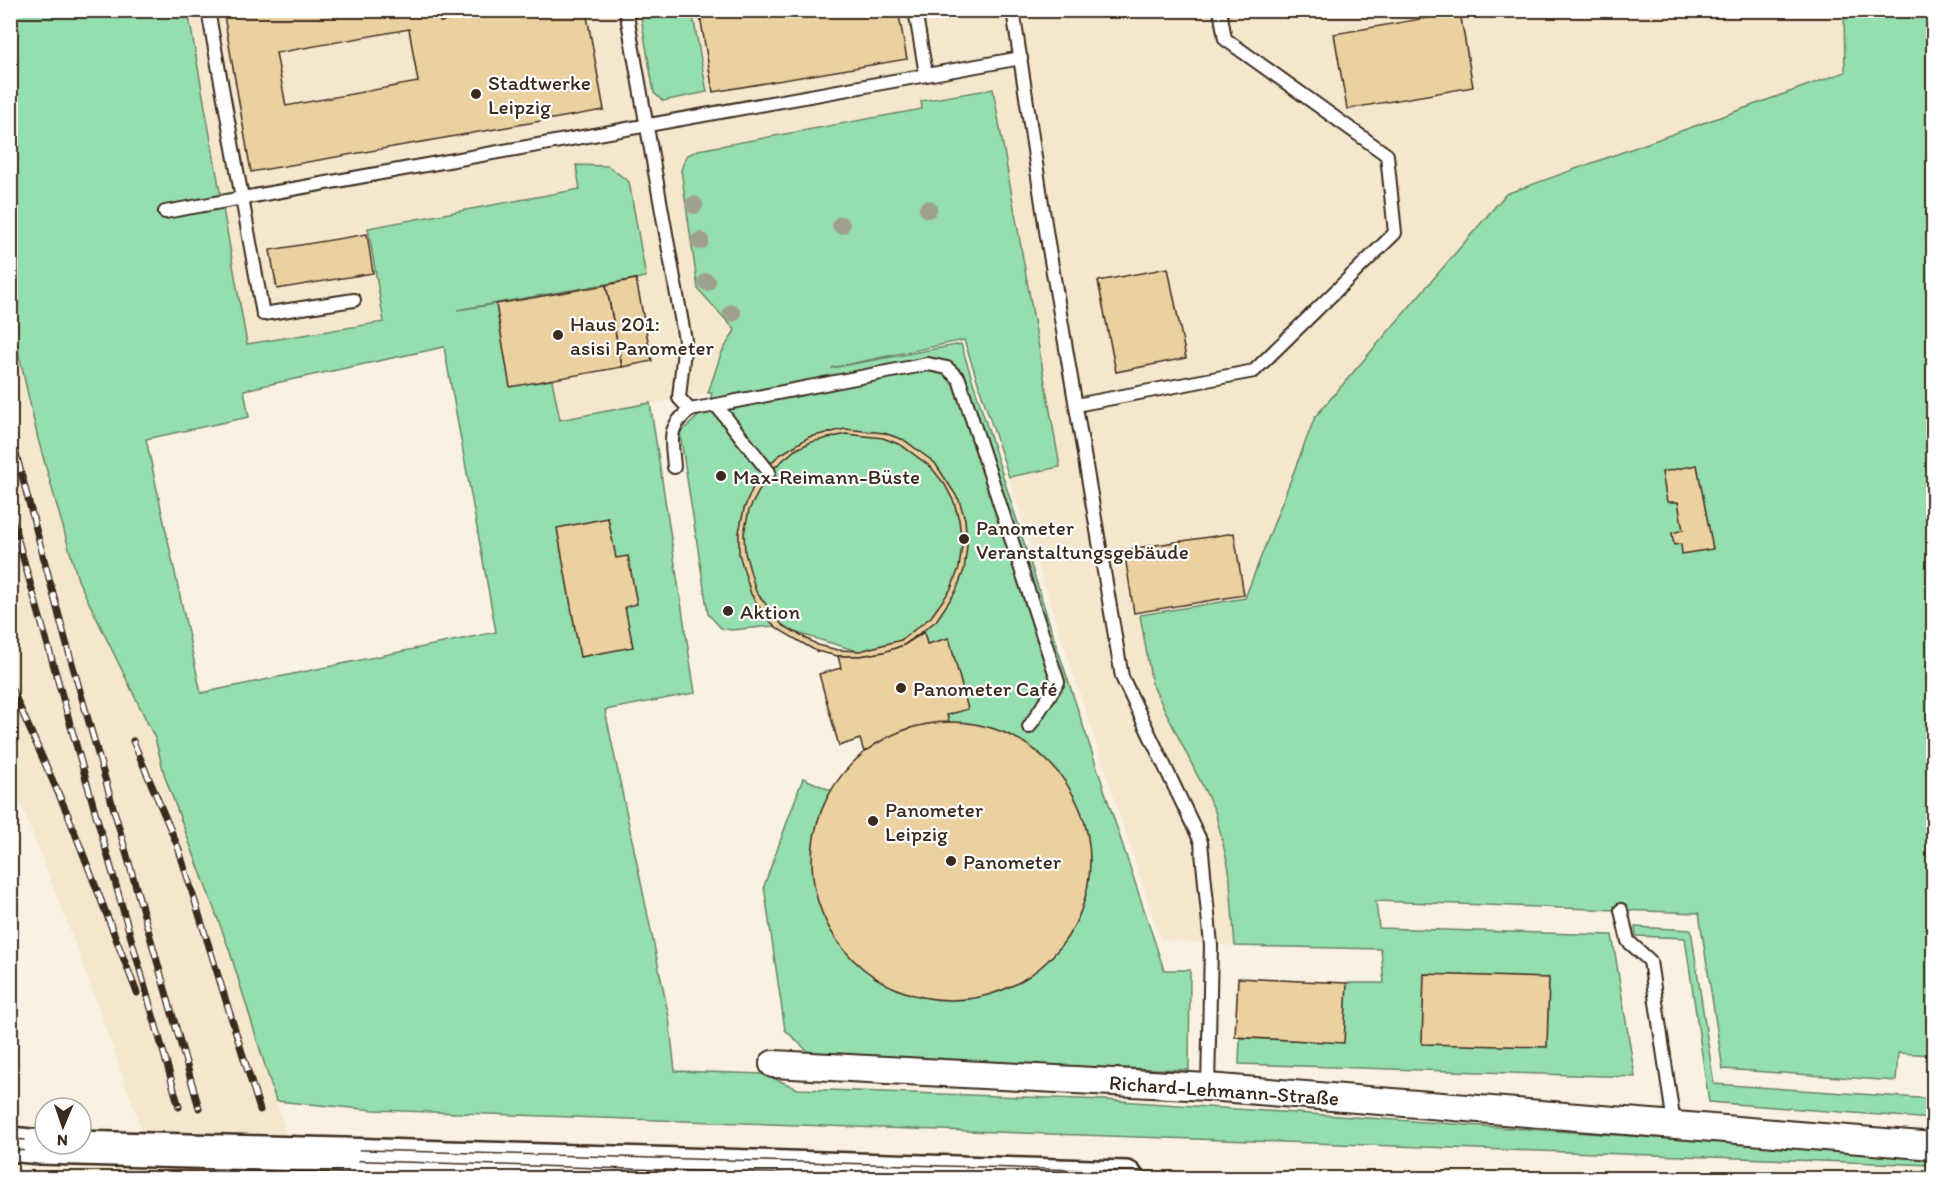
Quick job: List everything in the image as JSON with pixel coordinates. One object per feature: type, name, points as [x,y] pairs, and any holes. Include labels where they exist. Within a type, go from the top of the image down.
[{"type":"main road","points":[[25,1146],[1126,1179]]},
{"type":"street","name":"Richard-Lehmann-Straße","points":[[774,1064],[1208,1087],[1934,1146]]},
{"type":"lane","points":[[208,10],[240,198],[263,314],[354,300]]},
{"type":"lane","points":[[626,10],[684,340],[679,398],[690,410]]},
{"type":"lane","points":[[915,10],[926,74]]},
{"type":"lane","points":[[1013,10],[1047,237],[1122,677],[1201,842],[1211,945],[1208,1087]]},
{"type":"lane","points":[[1076,405],[1254,371],[1395,233],[1387,155],[1225,39],[1220,10]]},
{"type":"lane","points":[[165,212],[646,123],[1021,58]]},
{"type":"lane","points":[[674,467],[671,430],[678,419],[690,410],[928,364],[947,368],[959,379],[1058,682],[1029,727]]},
{"type":"lane","points":[[716,405],[769,472]]},
{"type":"lane","points":[[1622,910],[1628,941],[1650,961],[1674,1124]]},
{"type":"shaded area","points":[[1844,10],[1845,72],[1506,194],[1315,417],[1245,598],[1140,615],[1152,684],[1215,811],[1229,869],[1235,946],[1160,939],[964,340],[708,393],[461,439],[444,347],[243,390],[10,11]]},
{"type":"shaded area","points":[[10,319],[38,440],[78,580],[155,738],[165,777],[229,949],[300,1178],[159,1178],[77,948],[11,779]]},
{"type":"green space","points":[[10,11],[188,11],[247,344],[384,322],[368,228],[580,189],[576,165],[608,166],[629,182],[646,277],[457,310],[496,304],[510,386],[552,380],[560,420],[650,403],[695,693],[605,710],[669,1017],[675,1071],[764,1074],[798,1089],[1106,1100],[1933,1157],[1933,1165],[374,1110],[276,1101],[229,949],[165,777],[155,738],[78,580],[38,439],[11,319]],"holes":[[[444,347],[496,632],[201,693],[146,439],[249,417],[244,390]]]},
{"type":"green space","points":[[640,11],[692,11],[707,92],[663,101],[654,93]]},
{"type":"green space","points":[[1844,11],[1933,11],[1933,1055],[1898,1053],[1896,1081],[1723,1069],[1699,913],[1376,901],[1379,928],[1612,935],[1635,1077],[1239,1064],[1240,1038],[1343,1042],[1346,983],[1384,983],[1381,949],[1235,946],[1229,869],[1215,811],[1152,684],[1140,615],[1245,598],[1315,417],[1506,194],[1845,72]]},
{"type":"green space","points":[[993,89],[1060,467],[1009,477],[964,340],[831,368],[961,344],[1056,644],[1164,970],[1190,970],[1189,1070],[816,1059],[785,1030],[764,886],[803,778],[839,794],[951,679],[774,626],[731,630],[721,628],[708,614],[680,433],[708,407],[712,393],[708,393],[721,354],[735,330],[698,289],[681,170],[686,156],[698,150],[922,109],[921,101]]},
{"type":"green space","points":[[1635,927],[1691,930],[1714,1084],[1933,1099],[1933,1119],[1709,1102],[1685,938],[1636,936]]},
{"type":"building","name":"Stadtwerke Leipzig","points":[[223,10],[438,10],[440,22],[504,10],[586,10],[604,110],[251,172]],"holes":[[[409,29],[418,82],[286,106],[276,53]]]},
{"type":"building","points":[[699,10],[898,10],[907,59],[713,92]]},
{"type":"building","points":[[1460,12],[1473,87],[1347,109],[1334,34]]},
{"type":"building","points":[[367,234],[373,273],[277,289],[270,250]]},
{"type":"building","points":[[1168,268],[1186,358],[1116,372],[1098,281]]},
{"type":"building","points":[[636,279],[652,361],[622,367],[606,285]]},
{"type":"building","name":"Haus 201: asisi Panometer","points":[[606,285],[622,367],[510,387],[496,304]]},
{"type":"building","name":"Panometer Veranstaltungsgebäude","points":[[845,429],[884,433],[904,440],[935,463],[959,500],[965,519],[967,546],[964,570],[956,591],[936,621],[904,645],[884,652],[860,656],[838,656],[816,651],[778,629],[765,616],[751,594],[739,554],[739,532],[744,509],[753,487],[766,468],[778,456],[809,437]],"holes":[[[846,434],[883,438],[901,445],[931,467],[945,485],[954,502],[959,520],[962,545],[959,568],[951,589],[931,617],[901,640],[860,651],[838,650],[818,645],[782,625],[756,592],[745,553],[744,533],[749,510],[769,472],[795,450],[811,442]]]},
{"type":"building","points":[[1697,465],[1713,549],[1682,554],[1681,544],[1674,545],[1672,533],[1683,530],[1678,502],[1667,502],[1662,472]]},
{"type":"building","points":[[608,518],[616,558],[628,556],[637,604],[625,607],[633,647],[580,657],[557,528]]},
{"type":"building","points":[[1234,533],[1244,595],[1134,613],[1124,550]]},
{"type":"building","points":[[924,632],[927,644],[949,638],[968,709],[947,715],[949,722],[905,730],[864,752],[860,739],[839,746],[819,674],[841,668],[838,656],[860,656],[884,652],[904,645]]},
{"type":"building","name":"Panometer","points":[[951,722],[991,728],[1016,738],[1049,763],[1074,796],[1084,821],[1090,861],[1084,901],[1074,926],[1049,959],[1016,984],[991,994],[951,1000],[911,994],[886,984],[853,959],[828,926],[818,901],[812,861],[818,821],[828,796],[853,763],[886,738],[911,728]]},
{"type":"building","points":[[1424,974],[1549,978],[1547,1047],[1422,1044]]},
{"type":"building","points":[[1238,978],[1347,983],[1344,1043],[1235,1037]]},
{"type":"tram line","points":[[10,1139],[33,1140]]},
{"type":"tram line","points":[[93,1142],[1370,1178]]},
{"type":"tram line","points":[[10,1150],[928,1178]]},
{"type":"railway","points":[[10,431],[66,642],[199,1108]]},
{"type":"railway","points":[[10,512],[179,1107]]},
{"type":"railway","points":[[10,685],[68,815],[137,993]]},
{"type":"railway","points":[[133,741],[178,847],[260,1110]]},
{"type":"place","name":"Stadtwerke Leipzig","points":[[476,94]]},
{"type":"place","name":"Haus 201: asisi Panometer","points":[[558,335]]},
{"type":"place","name":"Max-Reimann-Büste","points":[[721,476]]},
{"type":"place","name":"Panometer Veranstaltungsgebäude","points":[[964,539]]},
{"type":"place","name":"Aktion","points":[[728,611]]},
{"type":"place","name":"Panometer Café","points":[[901,688]]},
{"type":"place","name":"Panometer Leipzig","points":[[873,821]]},
{"type":"place","name":"Panometer","points":[[951,861]]}]
